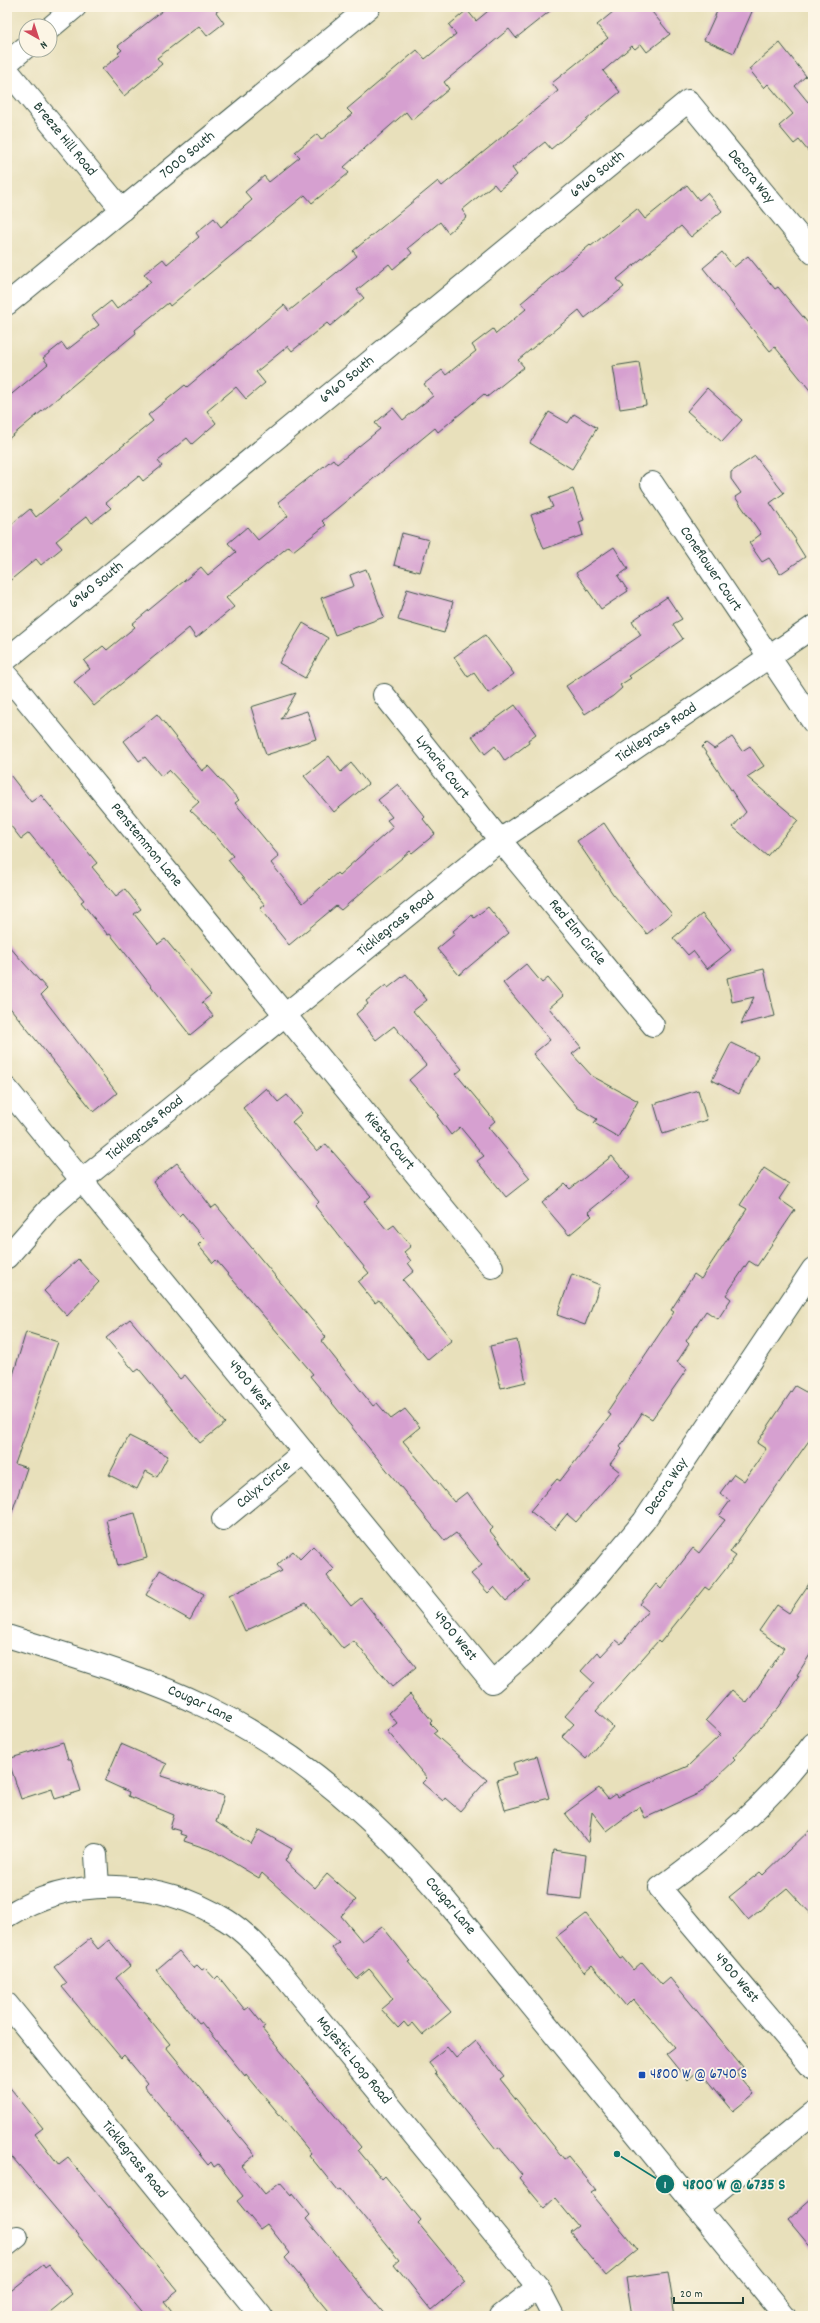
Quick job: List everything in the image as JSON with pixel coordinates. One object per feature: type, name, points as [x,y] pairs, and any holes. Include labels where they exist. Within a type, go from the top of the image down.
[{"type":"street","points":[[58,21],[75,7]]},
{"type":"street","name":"7000 South","points":[[7,304],[369,7]]},
{"type":"street","points":[[7,63],[18,54]]},
{"type":"street","name":"Breeze Hill Road","points":[[7,70],[122,210]]},
{"type":"street","name":"Decora Way","points":[[688,101],[813,253]]},
{"type":"street","name":"6960 South","points":[[7,659],[688,101]]},
{"type":"street","name":"Coneflower Court","points":[[652,482],[813,722]]},
{"type":"street","name":"Ticklegrass Road","points":[[7,1257],[50,1208],[82,1180],[500,840],[813,626]]},
{"type":"street","name":"Penstemmon Lane","points":[[7,676],[284,1015]]},
{"type":"street","name":"Lynaria Court","points":[[384,695],[500,840]]},
{"type":"street","name":"Red Elm Circle","points":[[500,840],[653,1025]]},
{"type":"street","name":"Kiesta Court","points":[[284,1015],[492,1267]]},
{"type":"street","name":"4900 West","points":[[7,1089],[492,1682]]},
{"type":"street","name":"Decora Way","points":[[492,1682],[532,1646],[593,1582],[644,1521],[813,1269]]},
{"type":"street","name":"Calyx Circle","points":[[223,1519],[304,1452]]},
{"type":"street","name":"Cougar Lane","points":[[7,1636],[126,1674],[207,1707],[276,1748],[338,1792],[369,1818],[422,1872],[785,2316]]},
{"type":"street","name":"4900 West","points":[[813,1744],[769,1798],[737,1829],[706,1855],[660,1888],[813,2069]]},
{"type":"street","points":[[96,1855],[98,1886]]},
{"type":"street","name":"Majestic Loop Road","points":[[7,1916],[38,1901],[64,1892],[98,1886],[142,1889],[187,1901],[227,1921],[245,1935],[279,1970],[538,2286],[553,2316]]},
{"type":"street","name":"Ticklegrass Road","points":[[7,2004],[261,2316]]},
{"type":"street","points":[[697,2208],[813,2113]]},
{"type":"street","points":[[501,2316],[538,2286]]},
{"type":"building","points":[[167,7],[223,7],[216,12],[224,23],[207,36],[199,26],[157,58],[162,64],[124,96],[102,69],[120,55],[118,53],[122,50],[118,46]]},
{"type":"building","points":[[493,7],[555,7],[516,38],[509,29],[444,82],[449,89],[412,120],[406,112],[344,167],[349,173],[312,203],[305,195],[170,306],[168,303],[135,330],[136,333],[7,440],[7,398],[48,364],[43,358],[62,343],[67,350],[99,325],[92,316],[111,301],[117,309],[151,282],[144,274],[163,259],[167,264],[199,237],[196,233],[214,218],[221,227],[252,200],[245,192],[264,176],[269,182],[300,157],[295,152],[317,134],[321,140],[352,114],[347,109],[417,50],[425,59],[456,34],[449,25],[467,10],[476,21]]},
{"type":"building","points":[[619,7],[648,7],[670,34],[647,52],[641,44],[635,49],[632,46],[603,71],[620,92],[551,149],[545,142],[512,168],[517,175],[499,190],[494,184],[462,210],[467,217],[448,233],[440,222],[408,248],[412,253],[393,269],[389,264],[357,290],[364,298],[330,326],[327,323],[292,351],[288,346],[256,372],[265,383],[246,399],[236,387],[207,411],[216,423],[192,444],[187,438],[158,461],[162,466],[143,481],[139,476],[106,503],[111,508],[92,523],[87,516],[56,541],[62,548],[41,565],[36,559],[7,583],[7,528],[30,509],[36,517],[153,421],[148,415],[185,385],[187,387],[284,305],[289,311],[357,256],[353,251],[438,181],[442,186],[558,91],[552,83],[608,38],[597,25]]},
{"type":"building","points":[[719,7],[754,7],[734,53],[704,40]]},
{"type":"building","points":[[780,43],[806,76],[795,86],[808,102],[813,98],[813,157],[799,140],[794,144],[779,126],[793,114],[768,84],[764,88],[749,69]]},
{"type":"building","points":[[687,185],[699,200],[707,193],[722,211],[691,237],[681,226],[617,279],[624,287],[585,318],[579,310],[518,360],[524,367],[487,397],[484,394],[438,432],[435,428],[322,521],[326,525],[293,551],[289,546],[226,598],[234,607],[196,638],[189,628],[94,706],[74,682],[90,669],[84,661],[103,646],[107,650],[135,627],[132,624],[201,567],[208,575],[236,552],[228,543],[247,527],[258,540],[288,516],[278,502],[333,459],[337,464],[380,429],[375,423],[393,408],[403,420],[433,396],[424,384],[442,370],[446,375],[476,351],[472,345],[493,329],[496,334],[526,309],[521,303],[590,245],[591,246],[637,209],[645,219]]},
{"type":"building","points":[[722,252],[734,267],[748,256],[775,289],[778,287],[813,329],[813,394],[775,347],[770,351],[703,268]]},
{"type":"building","points":[[639,362],[646,405],[620,409],[613,366]]},
{"type":"building","points":[[707,388],[742,420],[722,442],[687,411]]},
{"type":"building","points":[[549,412],[568,423],[574,414],[597,428],[572,469],[530,443]]},
{"type":"building","points":[[755,456],[784,493],[770,503],[796,540],[795,541],[805,557],[780,574],[769,558],[762,562],[749,543],[761,534],[735,497],[741,493],[731,479],[731,472]]},
{"type":"building","points":[[573,489],[584,520],[579,522],[583,535],[544,549],[531,515],[553,507],[549,498]]},
{"type":"building","points":[[402,533],[429,540],[420,572],[394,565]]},
{"type":"building","points":[[614,547],[628,569],[618,576],[628,591],[601,609],[576,573]]},
{"type":"building","points":[[366,569],[384,617],[335,635],[321,598],[354,586],[350,575]]},
{"type":"building","points":[[407,589],[453,602],[444,633],[398,620]]},
{"type":"building","points":[[667,597],[682,619],[673,624],[683,639],[629,676],[631,678],[620,685],[622,688],[613,696],[585,714],[566,686],[641,635],[632,621]]},
{"type":"building","points":[[303,623],[328,638],[305,678],[279,663]]},
{"type":"building","points":[[485,635],[514,674],[488,693],[474,673],[468,677],[454,657]]},
{"type":"building","points":[[296,693],[281,719],[307,711],[316,739],[266,755],[251,707]]},
{"type":"building","points":[[515,705],[536,734],[528,740],[529,743],[505,761],[495,746],[485,754],[472,736]]},
{"type":"building","points":[[157,714],[202,771],[208,766],[239,800],[235,803],[279,856],[271,863],[303,903],[337,873],[339,875],[393,827],[387,820],[392,817],[378,800],[398,784],[425,817],[423,819],[435,834],[412,853],[410,851],[341,910],[336,906],[289,945],[260,909],[265,905],[228,860],[233,856],[207,826],[190,810],[199,802],[169,770],[161,776],[145,757],[139,761],[124,741]]},
{"type":"building","points":[[732,737],[742,751],[750,746],[764,766],[747,777],[798,820],[767,856],[733,827],[746,812],[702,747],[706,743],[714,749]]},
{"type":"building","points":[[329,756],[341,772],[351,763],[368,784],[334,812],[304,776]]},
{"type":"building","points":[[7,771],[31,802],[41,795],[97,863],[92,867],[116,896],[125,889],[141,909],[134,914],[158,944],[165,939],[211,995],[202,1002],[213,1016],[190,1035],[110,934],[108,935],[81,902],[84,900],[29,833],[21,839],[7,821]]},
{"type":"building","points":[[604,823],[636,871],[672,914],[647,934],[613,894],[577,841]]},
{"type":"building","points":[[488,907],[509,933],[459,975],[437,949],[455,934],[453,931],[472,915],[474,918]]},
{"type":"building","points":[[702,914],[731,950],[707,969],[693,951],[688,955],[673,938]]},
{"type":"building","points":[[7,944],[47,989],[41,995],[117,1093],[94,1112],[7,1004]]},
{"type":"building","points":[[526,964],[542,983],[548,978],[563,996],[549,1008],[581,1047],[572,1054],[592,1076],[638,1101],[618,1137],[594,1123],[597,1119],[578,1108],[533,1054],[550,1040],[503,983]]},
{"type":"building","points":[[764,969],[775,1016],[741,1024],[754,997],[732,1002],[727,978]]},
{"type":"building","points":[[406,974],[427,1000],[413,1011],[462,1069],[456,1074],[495,1121],[488,1127],[530,1178],[506,1197],[477,1161],[484,1156],[460,1127],[451,1135],[437,1116],[439,1115],[409,1080],[426,1065],[394,1026],[376,1040],[356,1014],[368,1004],[366,1001],[386,985],[388,988]]},
{"type":"building","points":[[731,1043],[758,1056],[739,1094],[712,1080]]},
{"type":"building","points":[[266,1088],[278,1102],[287,1095],[302,1113],[292,1122],[317,1151],[326,1144],[371,1196],[364,1202],[387,1230],[394,1225],[411,1246],[404,1252],[411,1261],[408,1263],[414,1271],[403,1280],[452,1340],[428,1360],[379,1300],[375,1303],[358,1282],[369,1273],[315,1206],[319,1202],[243,1108]]},
{"type":"building","points":[[698,1090],[707,1120],[663,1134],[654,1104]]},
{"type":"building","points":[[612,1156],[630,1178],[588,1212],[592,1216],[569,1235],[542,1203],[565,1184],[570,1189]]},
{"type":"building","points":[[177,1163],[212,1208],[216,1205],[326,1337],[321,1341],[373,1406],[377,1403],[391,1419],[405,1409],[420,1427],[403,1441],[454,1502],[467,1492],[493,1528],[490,1531],[530,1580],[506,1601],[494,1587],[488,1593],[471,1574],[482,1565],[456,1533],[445,1541],[310,1376],[313,1374],[216,1260],[213,1263],[198,1245],[204,1239],[182,1213],[179,1216],[153,1182]]},
{"type":"building","points":[[764,1168],[789,1184],[779,1199],[795,1210],[757,1266],[749,1261],[726,1295],[731,1299],[718,1319],[706,1311],[686,1341],[689,1344],[677,1362],[687,1369],[652,1419],[642,1413],[620,1447],[622,1449],[610,1464],[620,1472],[576,1522],[567,1514],[554,1530],[530,1511],[557,1479],[560,1481],[611,1415],[607,1412],[674,1312],[671,1310],[694,1274],[701,1279],[747,1209],[740,1205]]},
{"type":"building","points":[[78,1259],[99,1282],[67,1316],[44,1291]]},
{"type":"building","points":[[572,1274],[600,1285],[585,1325],[557,1315]]},
{"type":"building","points":[[130,1319],[180,1379],[185,1375],[225,1423],[200,1443],[139,1369],[135,1372],[106,1338]]},
{"type":"building","points":[[26,1332],[58,1342],[15,1464],[27,1468],[10,1518],[7,1517],[7,1395]]},
{"type":"building","points":[[517,1340],[526,1382],[501,1388],[490,1346]]},
{"type":"building","points":[[795,1386],[813,1396],[813,1435],[730,1552],[736,1556],[709,1590],[705,1587],[660,1643],[658,1641],[596,1711],[613,1727],[586,1759],[562,1737],[574,1724],[565,1716],[594,1683],[581,1671],[598,1652],[601,1656],[616,1640],[621,1644],[648,1611],[640,1604],[656,1584],[661,1589],[693,1548],[699,1553],[725,1520],[719,1516],[730,1501],[720,1493],[734,1474],[744,1481],[766,1449],[757,1443]]},
{"type":"building","points":[[129,1436],[168,1456],[157,1477],[146,1471],[137,1489],[109,1475]]},
{"type":"building","points":[[135,1513],[147,1558],[118,1566],[106,1520]]},
{"type":"building","points":[[313,1546],[334,1569],[327,1576],[351,1606],[361,1598],[416,1667],[392,1687],[354,1641],[343,1649],[306,1603],[245,1631],[229,1596],[282,1571],[277,1565],[293,1551],[300,1559]]},
{"type":"building","points":[[160,1570],[204,1594],[190,1620],[146,1595]]},
{"type":"building","points":[[813,1578],[813,1650],[797,1675],[799,1676],[779,1707],[733,1758],[735,1760],[700,1793],[645,1818],[640,1806],[607,1831],[592,1812],[588,1843],[565,1813],[599,1788],[608,1799],[615,1794],[617,1797],[688,1766],[721,1734],[706,1720],[732,1690],[747,1703],[784,1648],[759,1631],[777,1605],[789,1613]]},
{"type":"building","points":[[410,1694],[432,1721],[430,1723],[437,1730],[433,1733],[487,1780],[460,1811],[445,1798],[443,1801],[422,1783],[427,1778],[387,1731],[397,1723],[389,1713]]},
{"type":"building","points":[[63,1742],[68,1759],[71,1759],[81,1791],[55,1799],[52,1789],[21,1799],[8,1759]]},
{"type":"building","points":[[121,1744],[167,1764],[161,1776],[224,1796],[216,1822],[251,1844],[259,1830],[292,1849],[285,1861],[315,1888],[327,1874],[356,1900],[341,1916],[362,1941],[382,1926],[410,1961],[408,1962],[451,2012],[423,2035],[413,2023],[408,2027],[404,2022],[398,2028],[381,2009],[393,1999],[371,1971],[369,1969],[357,1979],[332,1948],[339,1942],[262,1873],[259,1878],[214,1851],[184,1841],[186,1836],[180,1834],[181,1831],[170,1828],[174,1815],[128,1796],[129,1792],[105,1781]]},
{"type":"building","points":[[537,1756],[549,1798],[505,1810],[497,1780],[516,1774],[513,1763]]},
{"type":"building","points":[[813,1827],[813,1916],[787,1888],[748,1920],[729,1897],[760,1872],[763,1875]]},
{"type":"building","points":[[553,1850],[586,1855],[581,1899],[547,1895]]},
{"type":"building","points":[[586,1914],[620,1958],[622,1957],[633,1970],[642,1962],[662,1985],[670,1978],[743,2067],[736,2073],[754,2094],[733,2111],[699,2069],[687,2080],[666,2054],[675,2047],[633,1999],[626,2006],[592,1965],[584,1972],[556,1937]]},
{"type":"building","points":[[90,1939],[98,1949],[109,1940],[130,1966],[116,1978],[170,2044],[166,2047],[255,2155],[242,2166],[265,2194],[280,2182],[292,2196],[293,2194],[310,2215],[306,2219],[386,2316],[333,2316],[285,2258],[290,2253],[267,2224],[260,2229],[237,2201],[243,2196],[218,2164],[214,2167],[211,2162],[208,2165],[144,2086],[147,2083],[124,2055],[121,2058],[62,1987],[67,1983],[54,1967]]},
{"type":"building","points":[[179,1951],[193,1968],[197,1965],[202,1970],[205,1968],[215,1979],[218,1976],[245,2010],[249,2007],[265,2027],[262,2029],[361,2147],[358,2150],[382,2179],[385,2176],[421,2220],[418,2223],[466,2281],[431,2310],[394,2264],[399,2260],[341,2189],[338,2191],[309,2155],[311,2153],[246,2074],[245,2076],[156,1970]]},
{"type":"building","points":[[476,2041],[504,2076],[500,2079],[564,2159],[568,2156],[596,2190],[591,2193],[638,2250],[606,2276],[570,2232],[578,2226],[555,2198],[544,2208],[519,2178],[522,2175],[499,2147],[496,2149],[435,2073],[436,2072],[428,2062],[447,2047],[456,2058]]},
{"type":"building","points":[[7,2084],[43,2128],[35,2134],[59,2165],[68,2158],[178,2291],[164,2302],[175,2316],[146,2316],[7,2151]]},
{"type":"building","points":[[813,2198],[813,2250],[788,2220]]},
{"type":"building","points":[[43,2265],[45,2268],[49,2265],[72,2294],[45,2316],[7,2316],[7,2294]]},
{"type":"building","points":[[668,2272],[675,2316],[632,2316],[626,2278]]},
{"type":"place","name":"4800 W @ 6740 S","points":[[642,2075]]},
{"type":"place","name":"4800 W @ 6735 S","points":[[617,2154]]}]
